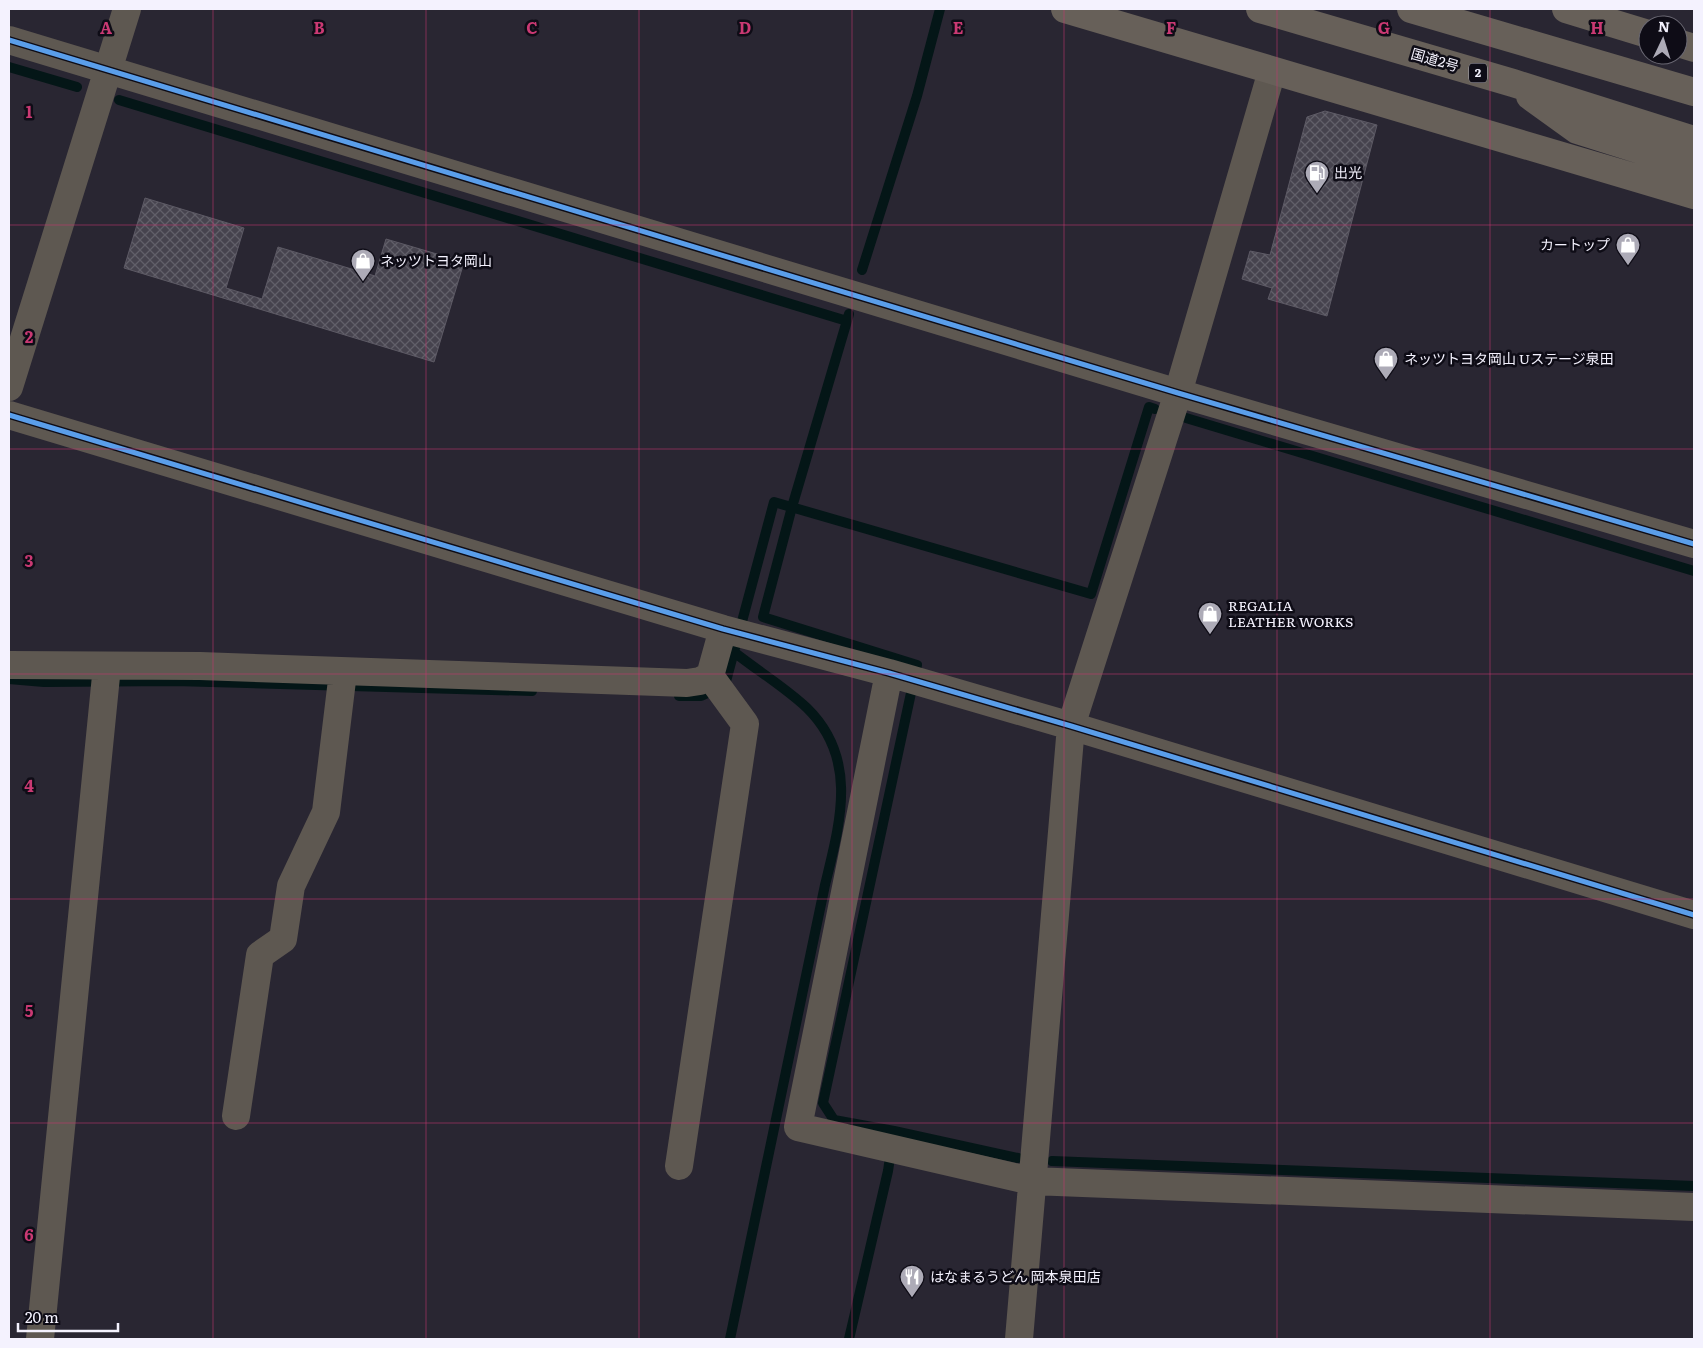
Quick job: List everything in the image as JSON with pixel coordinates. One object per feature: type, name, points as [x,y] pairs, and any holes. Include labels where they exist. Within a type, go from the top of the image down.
[{"type":"highway","points":[[1065,9],[1694,195]]},
{"type":"highway","name":"国道2号","points":[[1260,9],[1513,83],[1694,140]]},
{"type":"highway","points":[[1411,9],[1694,92]]},
{"type":"highway","points":[[1566,9],[1638,31]]},
{"type":"highway","points":[[1513,83],[1576,130],[1694,167]]},
{"type":"street","points":[[9,387],[127,9]]},
{"type":"street","points":[[9,40],[1178,393],[1694,544]]},
{"type":"street","points":[[1020,1339],[1071,726],[1178,393],[1272,71]]},
{"type":"street","points":[[9,416],[735,632],[906,678],[1071,726],[1694,914]]},
{"type":"street","points":[[718,685],[735,632]]},
{"type":"street","points":[[9,665],[106,677],[200,666],[343,682],[700,681],[718,685],[745,724],[679,1166]]},
{"type":"street","points":[[40,1339],[106,677]]},
{"type":"street","points":[[906,678],[798,1127],[1032,1181],[1694,1207]]},
{"type":"street","points":[[236,1116],[260,955],[283,939],[291,886],[326,812],[343,682]]},
{"type":"building","points":[[1325,111],[1377,125],[1327,316],[1268,299],[1272,288],[1242,279],[1250,251],[1270,255],[1307,117]]},
{"type":"building","name":"ネッツトヨタ岡山","points":[[145,198],[244,228],[226,288],[262,299],[278,247],[375,276],[386,239],[464,262],[434,362],[124,268]]},
{"type":"waterway","points":[[862,270],[917,96],[940,9]]},
{"type":"waterway","points":[[9,67],[77,87]]},
{"type":"waterway","points":[[119,100],[847,321]]},
{"type":"waterway","points":[[849,314],[792,507],[763,617],[917,665],[823,1103],[834,1120],[894,1131],[888,1171],[849,1339]]},
{"type":"waterway","points":[[679,696],[701,696],[725,685],[774,502],[1091,594],[1149,407],[1155,409]]},
{"type":"waterway","points":[[1186,418],[1694,571]]},
{"type":"waterway","points":[[730,1339],[836,838],[841,792],[840,770],[834,748],[823,728],[799,701],[734,652]]},
{"type":"waterway","points":[[9,679],[44,682],[175,681],[532,691]]},
{"type":"waterway","points":[[894,1131],[1018,1158]]},
{"type":"waterway","points":[[1052,1161],[1694,1186]]},
{"type":"cycle path","points":[[9,40],[1178,393],[1694,544]]},
{"type":"cycle path","points":[[9,415],[723,629],[889,673],[1071,726],[1694,915]]},
{"type":"place","name":"出光","points":[[1317,194]]},
{"type":"place","name":"カートップ","points":[[1628,266]]},
{"type":"place","name":"ネッツトヨタ岡山","points":[[363,282]]},
{"type":"place","name":"ネッツトヨタ岡山 Uステージ泉田","points":[[1386,380]]},
{"type":"place","name":"REGALIA LEATHER WORKS","points":[[1210,635]]},
{"type":"place","name":"はなまるうどん 岡本泉田店","points":[[912,1298]]}]
